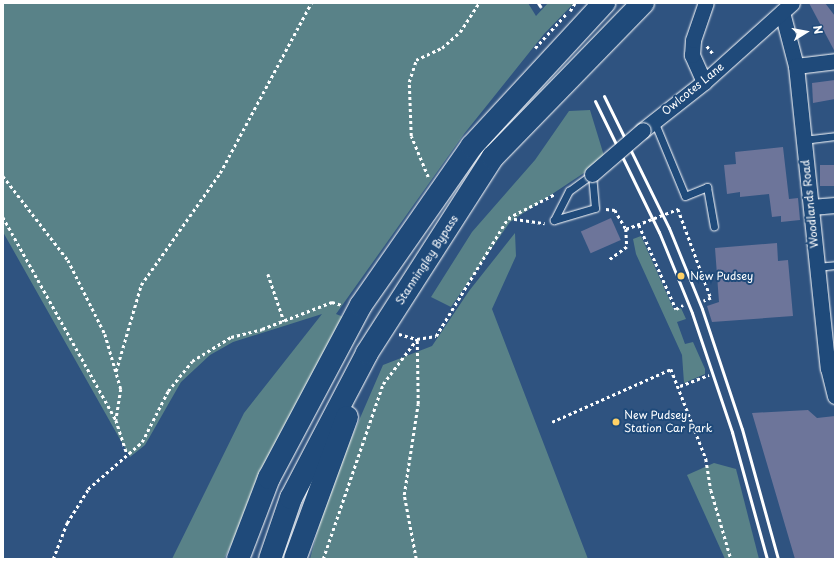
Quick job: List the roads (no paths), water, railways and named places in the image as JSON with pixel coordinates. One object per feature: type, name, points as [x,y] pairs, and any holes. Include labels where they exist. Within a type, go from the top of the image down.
[{"type":"highway","points":[[238,559],[269,478],[359,308],[472,146],[604,3]]},
{"type":"highway","name":"Stanningley Bypass","points":[[270,559],[292,498],[367,353],[493,156],[643,3]]},
{"type":"highway","points":[[295,559],[347,416],[422,267]]},
{"type":"street","points":[[704,82],[692,47],[696,23],[706,3]]},
{"type":"street","name":"Owlcotes Lane","points":[[592,174],[704,82],[787,7]]},
{"type":"street","name":"Woodlands Road","points":[[787,7],[796,66],[817,267],[835,396]]},
{"type":"street","points":[[796,66],[835,61]]},
{"type":"street","points":[[811,208],[835,205]]},
{"type":"lane","points":[[649,126],[685,196],[707,187],[714,226]]},
{"type":"lane","points":[[804,140],[835,136]]},
{"type":"lane","points":[[592,174],[595,208],[550,222],[569,191],[592,174]]},
{"type":"lane","points":[[817,267],[835,265]]},
{"type":"railway","points":[[604,96],[669,228],[702,309],[742,429],[778,559]]},
{"type":"railway","points":[[595,101],[659,232],[692,313],[732,432],[767,559]]},
{"type":"place","name":"New Pudsey","points":[[681,276]]},
{"type":"place","name":"New Pudsey Station Car Park","points":[[616,422]]}]
